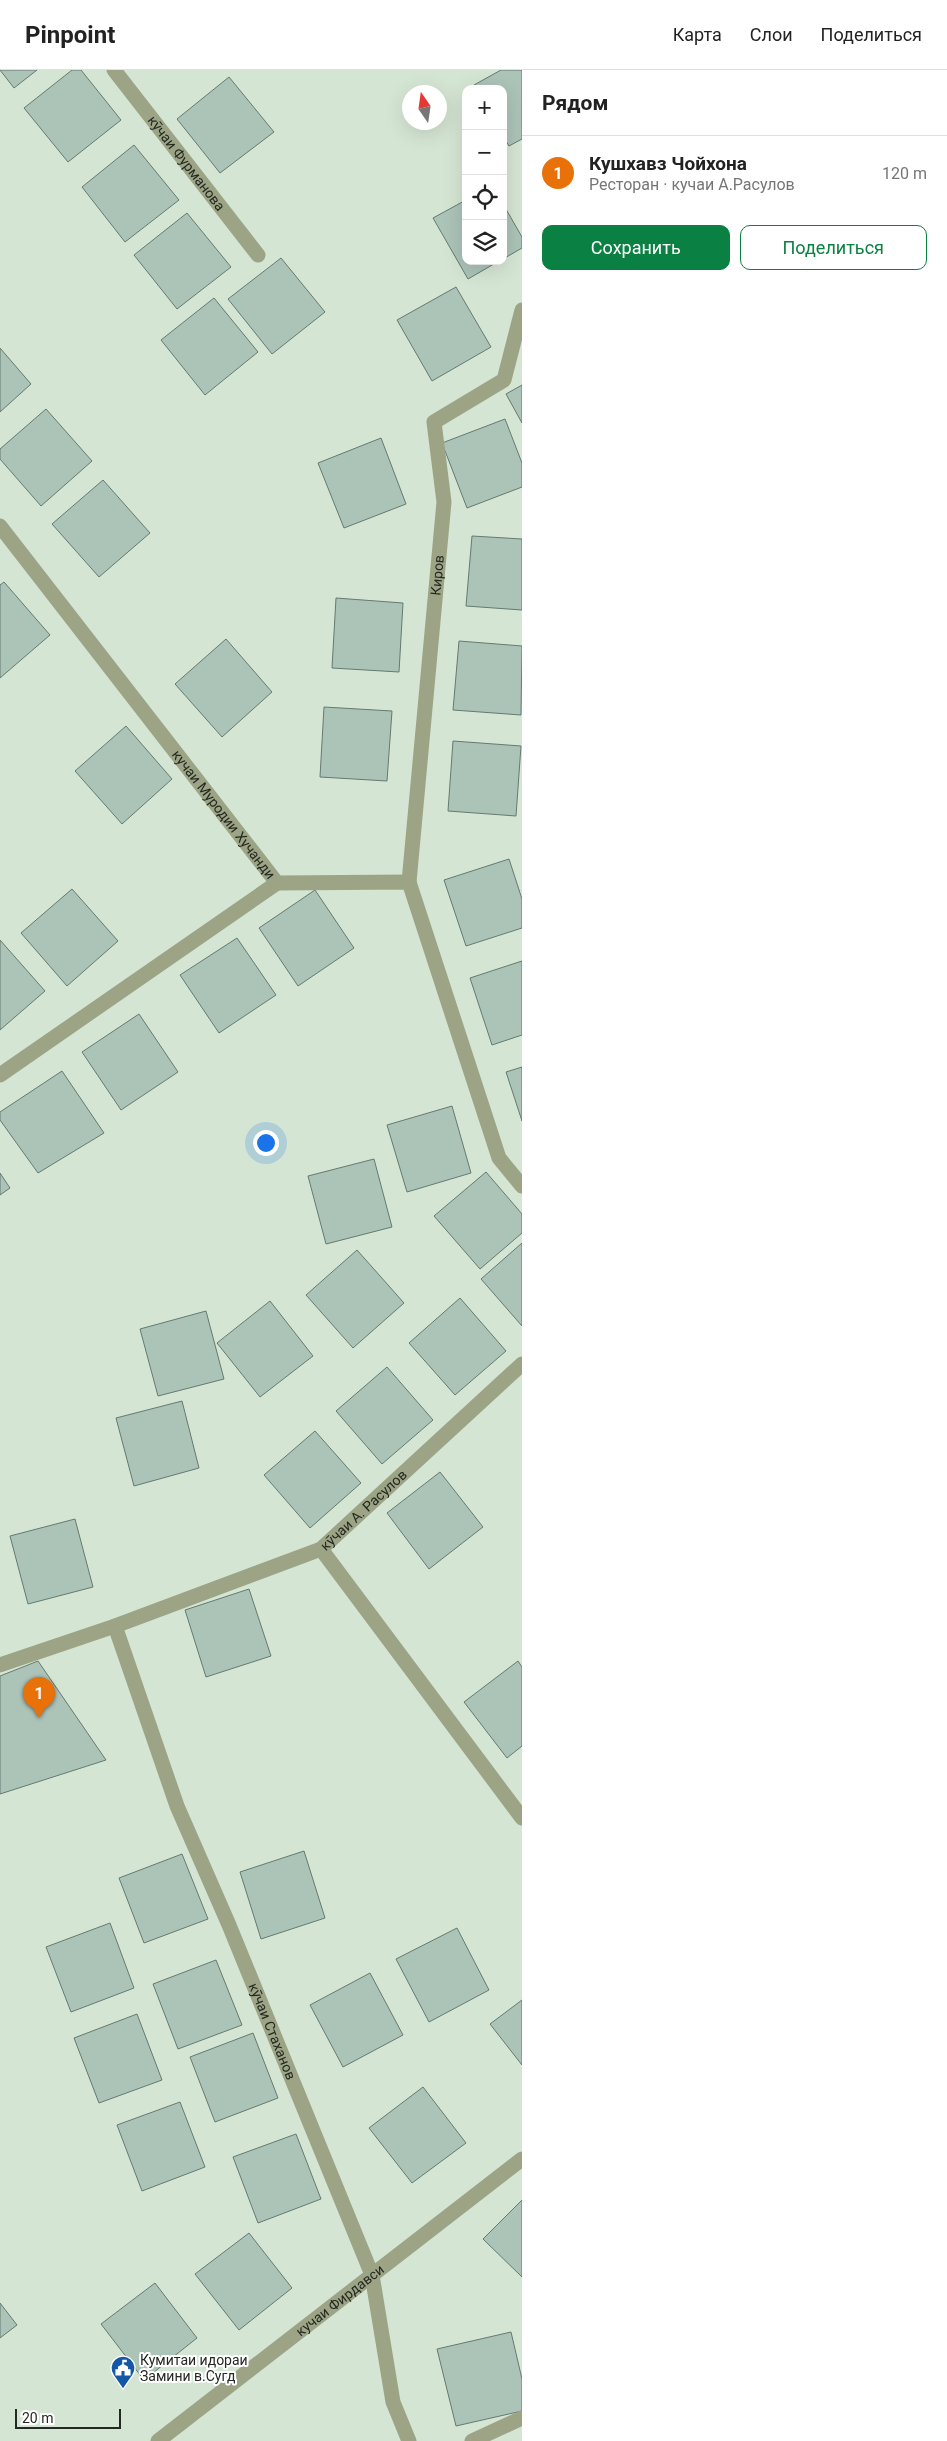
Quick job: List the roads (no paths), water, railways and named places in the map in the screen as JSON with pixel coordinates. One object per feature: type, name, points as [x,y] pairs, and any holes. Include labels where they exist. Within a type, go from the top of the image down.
[{"type":"street","name":"кӯчаи Фурманова","points":[[114,70],[258,255]]},
{"type":"street","name":"Киров","points":[[408,882],[444,502],[434,422],[504,380],[522,310]]},
{"type":"street","name":"кучаи Муродии Хучанди","points":[[0,526],[277,883],[408,882]]},
{"type":"street","points":[[408,882],[499,1158],[522,1186]]},
{"type":"street","points":[[0,1075],[277,883]]},
{"type":"street","name":"кӯчаи А. Расулов","points":[[0,1665],[116,1626],[321,1549],[522,1364]]},
{"type":"street","points":[[321,1549],[522,1818]]},
{"type":"street","name":"кӯчаи Стаханов","points":[[116,1626],[177,1806],[229,1925],[372,2275],[393,2402],[409,2441]]},
{"type":"street","name":"кучаи Фирдавси","points":[[158,2441],[522,2159]]},
{"type":"street","points":[[472,2441],[522,2418]]},
{"type":"place","name":"Кушхавз Чойхона","points":[[39,1718]]},
{"type":"place","name":"Кумитаи идораи Замини в.Сугд","points":[[123,2389]]}]
